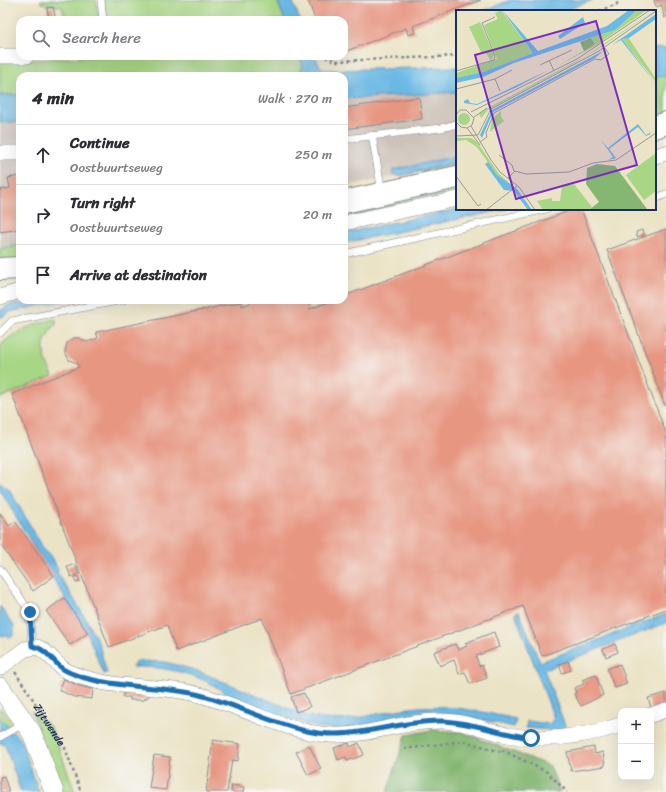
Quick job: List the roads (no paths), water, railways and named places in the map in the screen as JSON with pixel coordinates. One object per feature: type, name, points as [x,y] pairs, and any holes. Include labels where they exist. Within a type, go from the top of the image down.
[{"type":"main road","points":[[656,126],[666,123]]},
{"type":"main road","points":[[348,201],[456,177]]},
{"type":"street","points":[[0,56],[16,56]]},
{"type":"street","points":[[0,153],[16,153]]},
{"type":"street","points":[[656,156],[666,153]]},
{"type":"street","points":[[348,222],[456,199]]},
{"type":"street","points":[[0,297],[16,292]]},
{"type":"street","points":[[4,665],[25,648],[32,646],[41,649],[63,669],[85,678],[194,694],[214,699],[308,732],[330,735],[355,734],[418,722],[442,721],[468,724],[506,734],[531,738],[563,738],[618,726]]},
{"type":"street","name":"Zijtwende","points":[[0,686],[32,733],[54,792]]},
{"type":"street","points":[[654,714],[666,710]]},
{"type":"lane","points":[[101,0],[103,16]]},
{"type":"lane","points":[[348,138],[441,128],[456,124]]},
{"type":"lane","points":[[372,135],[382,194]]},
{"type":"lane","points":[[656,199],[666,194]]},
{"type":"lane","points":[[348,253],[542,210]]},
{"type":"lane","points":[[0,333],[12,321],[102,304]]},
{"type":"lane","points":[[0,568],[30,612],[32,646]]},
{"type":"lane","points":[[0,737],[25,723]]},
{"type":"water","points":[[277,0],[292,0],[298,16],[283,16]]},
{"type":"water","points":[[511,0],[593,0],[567,10],[486,10]]},
{"type":"water","points":[[656,48],[666,48],[666,76],[656,77]]},
{"type":"water","points":[[301,60],[317,60],[320,66],[325,70],[456,67],[456,92],[348,99],[348,72],[300,72],[303,66]]},
{"type":"water","points":[[0,95],[16,95],[16,122],[0,122]]},
{"type":"water","points":[[456,156],[456,162],[398,176],[392,173],[393,170]]},
{"type":"water","points":[[456,209],[502,210],[348,242],[348,232]]},
{"type":"water","points":[[16,303],[48,304],[10,312],[0,318],[0,311],[9,305]]},
{"type":"water","points":[[0,482],[9,489],[45,551],[49,554],[58,569],[57,572],[86,619],[98,642],[107,673],[104,674],[89,638],[0,490]]},
{"type":"water","points":[[0,606],[14,626],[14,635],[9,637],[0,635]]},
{"type":"water","points":[[519,612],[540,662],[666,614],[666,623],[544,670],[566,728],[561,731],[526,728],[527,721],[550,724],[554,718],[515,613]]},
{"type":"water","points":[[137,661],[165,662],[195,670],[305,715],[333,720],[358,718],[396,710],[423,707],[450,707],[516,719],[514,727],[449,714],[427,714],[357,727],[330,729],[284,718],[262,710],[231,696],[208,682],[190,675],[161,668],[132,667]]},
{"type":"water","points":[[0,719],[20,738],[39,792],[21,792],[5,745],[0,743]]}]
